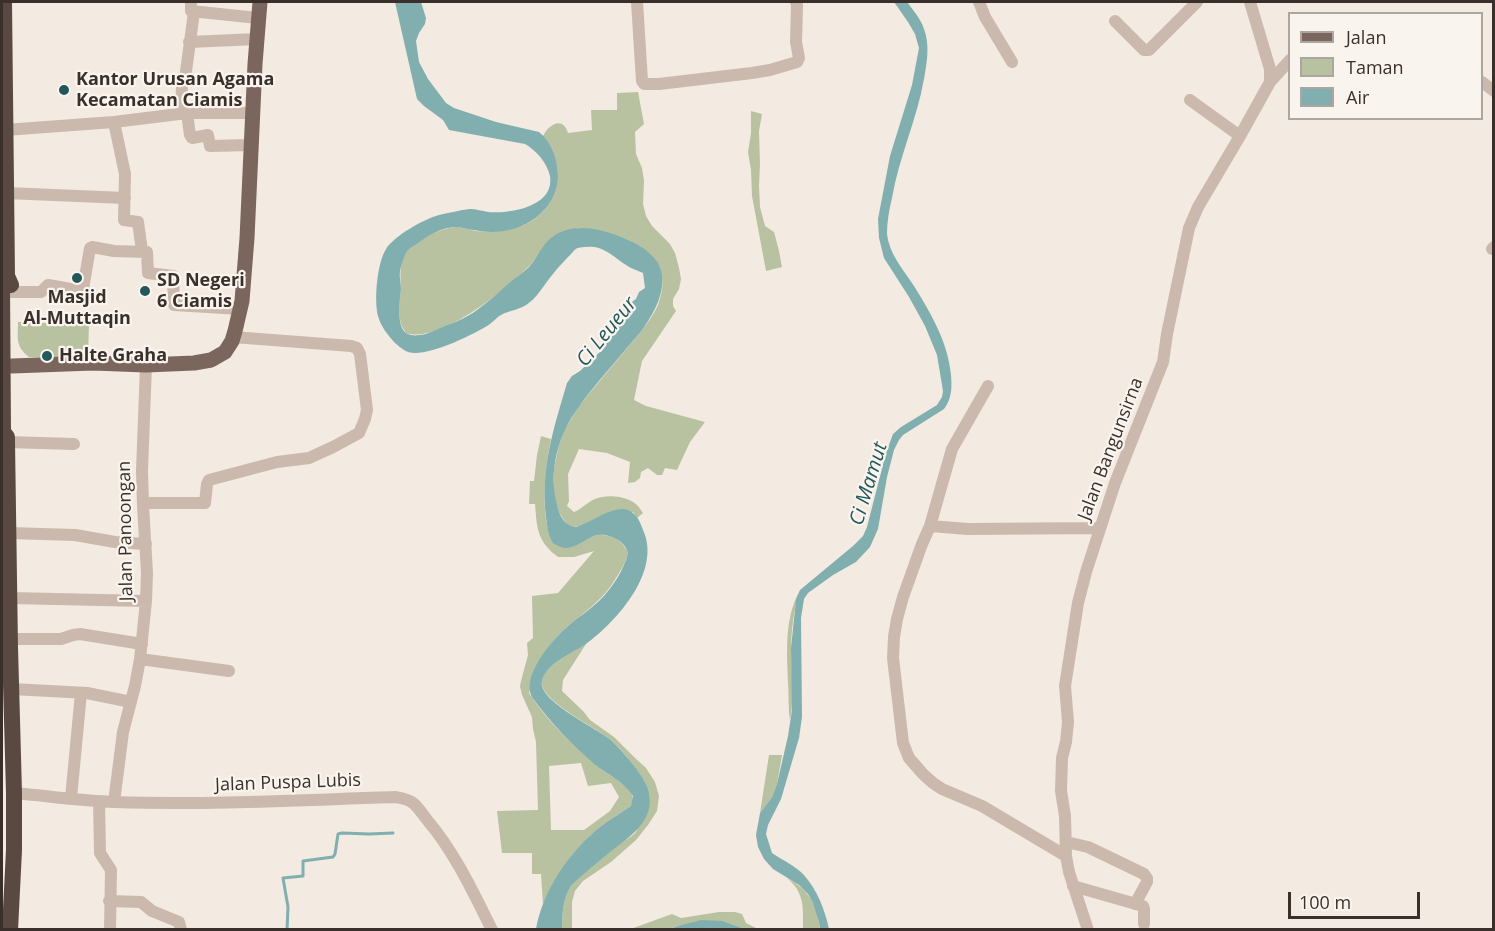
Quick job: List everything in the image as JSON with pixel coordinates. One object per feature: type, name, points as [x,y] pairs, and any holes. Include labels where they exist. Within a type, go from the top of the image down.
[{"type":"highway","points":[[4,2],[9,284],[5,366],[12,431],[7,440],[10,598],[7,644],[12,689],[14,793],[7,886],[10,930]]},
{"type":"main road","points":[[5,366],[194,363],[211,360],[225,352],[233,337],[241,309],[260,2]]},
{"type":"street","points":[[637,2],[642,81],[646,84],[660,84],[752,73],[797,62],[799,58],[796,42],[796,2]]},
{"type":"street","points":[[979,2],[984,18],[1012,62]]},
{"type":"street","points":[[1115,21],[1144,50],[1149,50],[1197,2]]},
{"type":"street","points":[[1250,2],[1270,69],[1270,81]]},
{"type":"street","points":[[252,145],[210,146],[208,135],[192,138],[184,113],[182,86],[185,79],[193,7],[258,18]]},
{"type":"street","points":[[189,42],[257,39]]},
{"type":"street","name":"Jalan Bangunsirna","points":[[1088,930],[1073,886],[1066,856],[1065,816],[1061,791],[1062,758],[1068,722],[1065,687],[1080,595],[1117,478],[1163,362],[1189,228],[1198,207],[1270,81],[1288,62]]},
{"type":"street","points":[[1190,100],[1240,136]]},
{"type":"street","points":[[6,130],[114,123],[184,113],[253,113]]},
{"type":"street","points":[[114,123],[124,168],[124,220],[138,222],[142,251]]},
{"type":"street","points":[[6,193],[125,198]]},
{"type":"street","points":[[9,284],[41,292],[48,285],[82,291],[91,247],[114,251],[142,251],[148,253],[148,273],[173,276],[174,304],[241,309]]},
{"type":"street","points":[[142,503],[205,503],[209,480],[277,462],[309,458],[359,433],[362,428],[367,410],[360,354],[357,348],[233,337]]},
{"type":"street","name":"Jalan Panoongan","points":[[114,802],[120,745],[140,659],[146,601],[147,573],[142,471],[146,365]]},
{"type":"street","points":[[988,386],[952,449],[930,526],[903,597],[894,637],[894,668],[903,743],[905,751],[915,766],[933,783],[982,806],[1066,856]]},
{"type":"street","points":[[7,440],[74,444]]},
{"type":"street","points":[[930,526],[968,529],[1100,528]]},
{"type":"street","points":[[9,533],[75,535],[115,542],[146,544]]},
{"type":"street","points":[[10,598],[146,601]]},
{"type":"street","points":[[7,644],[61,639],[80,634],[142,645]]},
{"type":"street","points":[[140,659],[229,671]]},
{"type":"street","points":[[12,689],[81,693],[131,702]]},
{"type":"street","points":[[71,798],[81,693]]},
{"type":"street","name":"Jalan Puspa Lubis","points":[[14,793],[114,802],[200,803],[403,799],[414,804],[435,829],[473,891],[492,930]]},
{"type":"street","points":[[99,801],[100,853],[111,870],[110,930]]},
{"type":"street","points":[[1066,842],[1088,847],[1144,874],[1147,878],[1146,882],[1135,904]]},
{"type":"street","points":[[1073,886],[1144,907],[1144,924]]},
{"type":"street","points":[[109,901],[141,902],[152,911],[179,922],[181,930]]},
{"type":"green space","points":[[638,92],[644,124],[635,132],[636,154],[644,181],[643,204],[652,226],[670,244],[675,253],[681,279],[679,289],[673,299],[676,311],[642,361],[634,400],[646,406],[705,422],[690,442],[677,470],[665,468],[662,475],[657,475],[648,468],[641,472],[640,478],[635,482],[628,483],[630,462],[607,453],[579,449],[568,474],[569,501],[567,506],[574,512],[595,499],[617,497],[633,502],[643,513],[637,518],[633,512],[612,511],[573,527],[565,522],[559,512],[554,494],[554,468],[559,445],[578,407],[655,312],[662,290],[662,277],[652,256],[643,248],[619,236],[577,228],[539,254],[517,278],[487,302],[453,323],[436,331],[420,334],[406,333],[401,322],[399,309],[401,268],[410,248],[437,232],[452,227],[488,232],[501,231],[533,220],[550,203],[557,183],[556,162],[543,136],[546,132],[552,125],[559,123],[566,128],[568,133],[592,130],[591,110],[617,110],[617,93]]},
{"type":"green space","points":[[751,111],[762,114],[759,131],[760,207],[765,226],[774,232],[782,267],[766,271],[752,196],[748,152]]},
{"type":"green space","points":[[18,322],[89,324],[88,358],[29,357],[19,345]]},
{"type":"green space","points":[[541,436],[551,439],[545,477],[545,502],[551,539],[578,544],[597,535],[608,536],[618,540],[628,553],[620,572],[602,597],[550,645],[539,665],[529,693],[542,712],[567,739],[593,763],[624,785],[633,799],[631,806],[600,827],[574,853],[553,883],[543,905],[541,874],[532,874],[532,853],[502,853],[497,811],[538,810],[536,742],[532,717],[520,686],[528,655],[527,643],[533,638],[532,596],[558,593],[594,551],[574,557],[558,557],[542,540],[535,504],[529,504],[530,481],[534,481]],"holes":[[[581,763],[588,786],[611,783],[619,797],[610,811],[584,830],[551,830],[549,766]]]},
{"type":"green space","points":[[800,590],[792,635],[793,694],[790,720],[788,635],[791,612]]},
{"type":"green space","points":[[586,644],[563,680],[562,691],[590,720],[614,737],[646,768],[655,782],[659,796],[657,811],[636,840],[611,862],[583,881],[575,891],[572,902],[572,929],[562,929],[565,901],[571,886],[587,870],[636,832],[650,798],[643,779],[616,745],[605,735],[558,705],[543,688],[542,680],[548,669]]},
{"type":"green space","points":[[769,755],[782,755],[777,784],[772,797],[760,813]]},
{"type":"green space","points":[[787,878],[811,899],[817,912],[820,929],[803,929],[803,908],[800,895]]},
{"type":"green space","points":[[719,912],[742,914],[746,923],[758,929],[745,929],[723,921],[670,929],[628,930],[672,914],[681,918]]},
{"type":"water","points":[[395,2],[421,2],[426,18],[416,41],[419,62],[428,79],[446,103],[454,108],[496,122],[539,132],[544,136],[553,152],[558,177],[551,200],[537,217],[527,224],[492,232],[451,227],[430,235],[408,250],[400,273],[400,319],[403,330],[414,335],[426,334],[472,313],[529,267],[551,238],[570,229],[603,231],[633,242],[647,251],[661,269],[660,297],[651,316],[571,419],[560,442],[554,467],[554,492],[559,512],[565,522],[576,527],[614,510],[628,510],[639,520],[647,546],[646,562],[641,578],[623,609],[586,644],[554,664],[542,681],[543,689],[559,706],[612,741],[628,758],[647,786],[650,803],[639,828],[571,886],[565,901],[562,929],[536,929],[539,914],[551,886],[578,848],[600,827],[631,806],[633,796],[620,782],[586,757],[555,725],[534,700],[530,691],[530,682],[546,650],[568,626],[596,604],[609,590],[621,572],[628,553],[620,541],[605,535],[593,536],[567,548],[553,543],[549,534],[545,500],[549,449],[567,383],[602,350],[612,326],[625,307],[645,288],[643,273],[599,248],[579,248],[558,268],[530,302],[501,315],[474,333],[454,343],[423,352],[409,352],[395,343],[381,324],[376,301],[380,263],[390,244],[410,229],[439,215],[470,209],[507,212],[529,206],[538,202],[545,195],[550,187],[550,176],[541,158],[525,144],[449,130],[443,120],[417,99]]},
{"type":"water","points":[[894,2],[907,2],[919,18],[926,35],[927,54],[921,94],[899,168],[888,216],[888,241],[893,254],[937,326],[949,362],[951,389],[949,401],[944,409],[903,435],[899,440],[887,477],[878,529],[870,547],[856,562],[833,575],[808,593],[804,599],[801,618],[802,717],[799,738],[781,799],[766,834],[772,853],[799,871],[816,893],[823,907],[829,929],[820,929],[813,903],[808,894],[799,885],[773,869],[764,859],[758,847],[756,835],[760,813],[772,797],[777,784],[788,736],[792,710],[791,648],[796,600],[800,590],[863,536],[893,434],[937,405],[943,391],[937,355],[925,326],[884,258],[879,238],[878,219],[890,156],[912,85],[919,48],[915,34]]},
{"type":"water","points":[[701,920],[723,921],[745,929],[670,929]]},
{"type":"waterway","points":[[287,930],[288,907],[283,878],[303,876],[303,861],[333,857],[338,834],[393,833]]},
{"type":"place","name":"Kantor Urusan Agama Kecamatan Ciamis","points":[[64,90]]},
{"type":"place","name":"Masjid Al-Muttaqin","points":[[77,278]]},
{"type":"place","name":"SD Negeri 6 Ciamis","points":[[145,291]]},
{"type":"place","name":"Halte Graha","points":[[47,356]]},
{"type":"water label","name":"Ci Leueur","points":[[607,332]]},
{"type":"water label","name":"Ci Mamut","points":[[869,484]]}]
